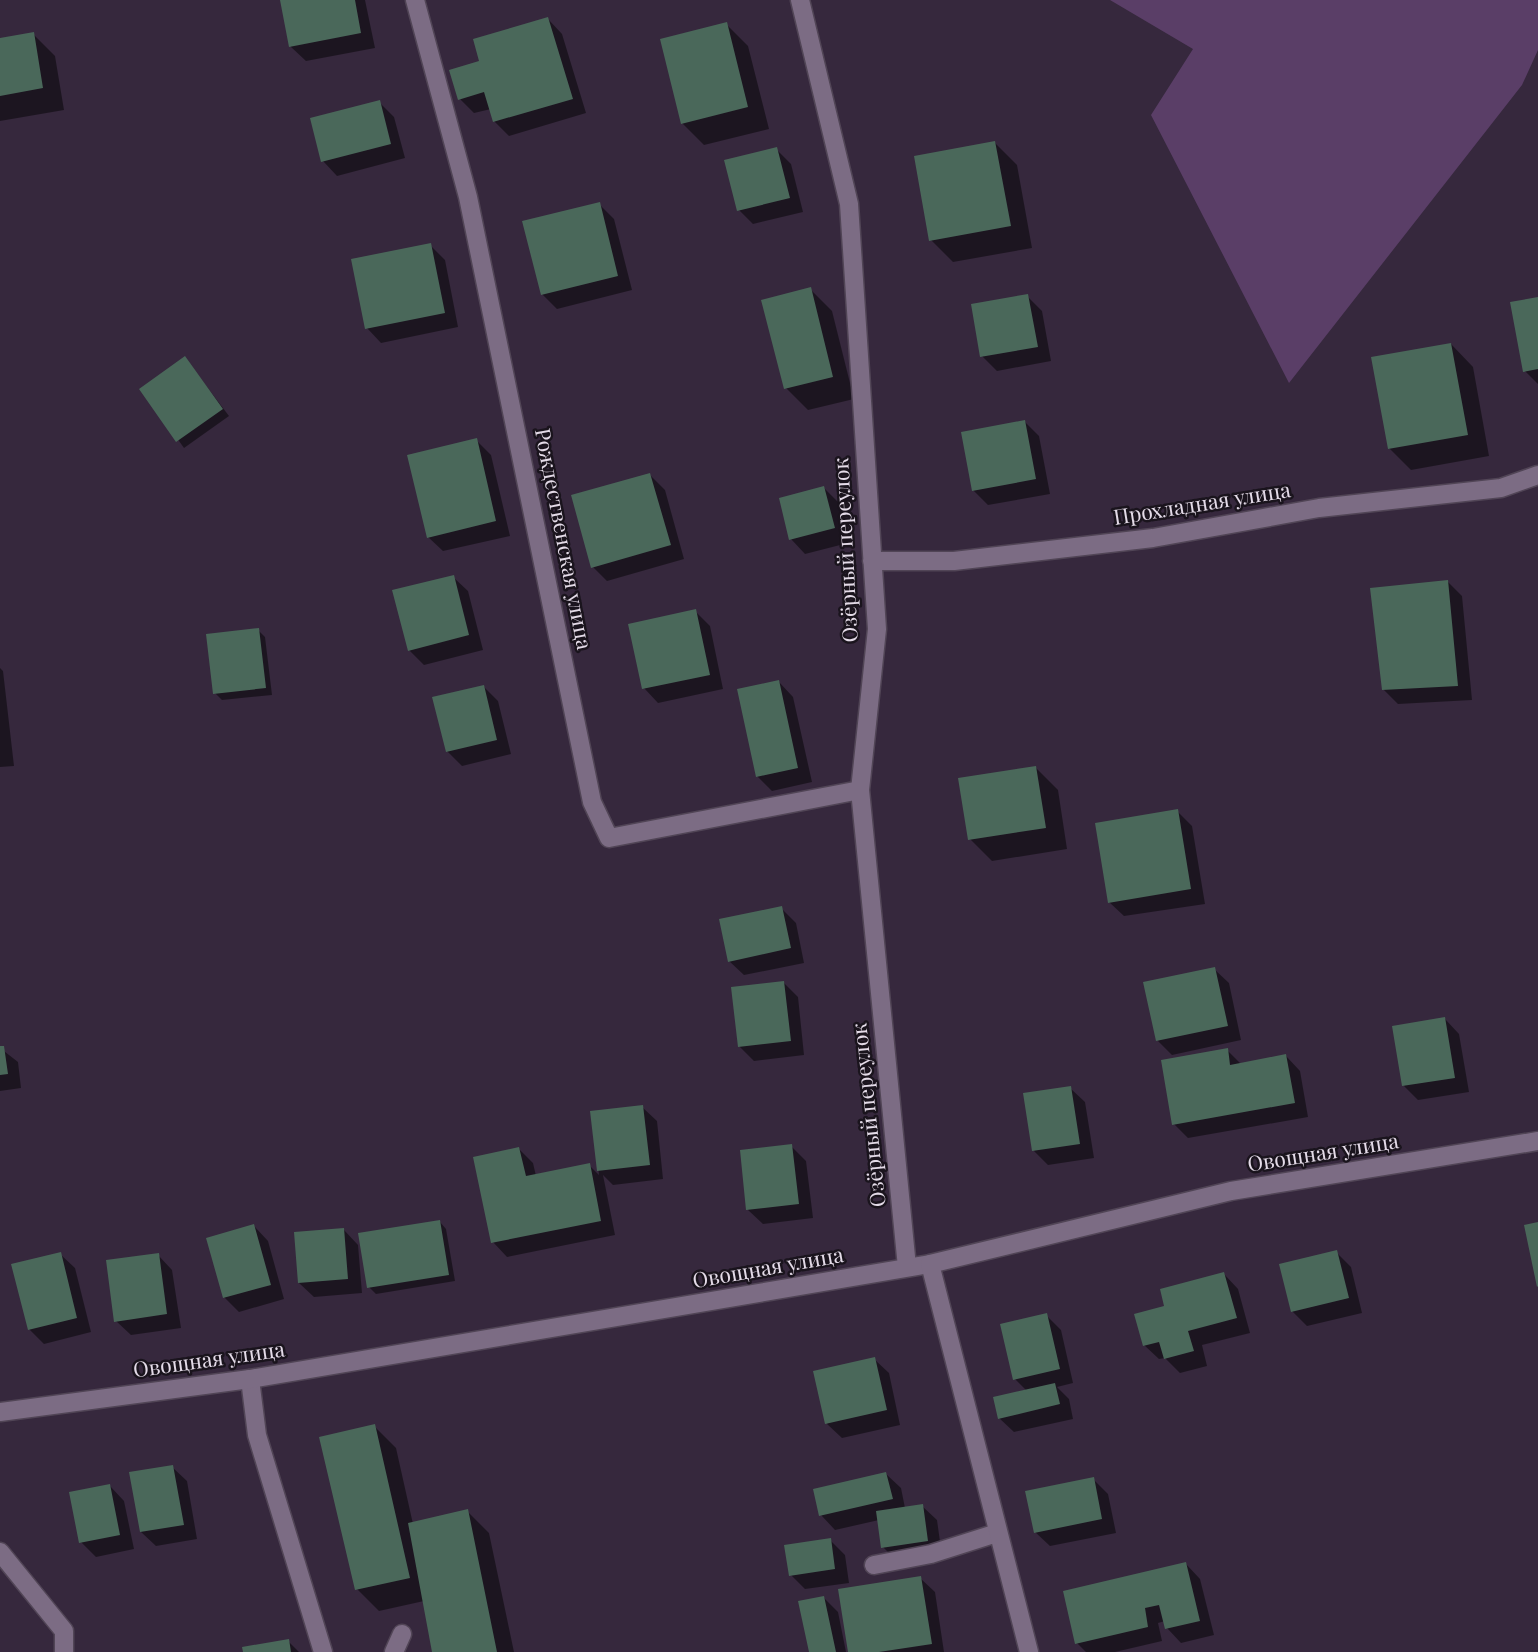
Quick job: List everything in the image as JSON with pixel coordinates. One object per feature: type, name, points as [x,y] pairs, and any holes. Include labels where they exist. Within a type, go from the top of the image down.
[{"type":"street","name":"Рождественская улица","points":[[415,0],[468,197],[592,802],[609,838],[860,790]]},
{"type":"street","name":"Озёрный переулок","points":[[800,0],[849,204],[877,629],[860,790],[908,1267]]},
{"type":"street","name":"Прохладная улица","points":[[872,561],[954,561],[1153,538],[1320,508],[1501,488],[1538,475]]},
{"type":"street","name":"Овощная улица","points":[[0,1412],[250,1379],[930,1264],[1231,1191],[1538,1141]]},
{"type":"street","points":[[930,1264],[1029,1652]]},
{"type":"street","points":[[250,1379],[257,1435],[323,1652]]},
{"type":"street","points":[[874,1565],[931,1554],[997,1533]]},
{"type":"street","points":[[0,1552],[64,1631],[64,1652]]},
{"type":"street","points":[[394,1652],[402,1634]]},
{"type":"shaded area","points":[[1110,0],[1538,0],[1538,50],[1522,85],[1289,383],[1151,115],[1193,49]]},
{"type":"building","points":[[280,0],[355,0],[361,33],[289,47]]},
{"type":"building","points":[[548,17],[573,99],[493,122],[484,92],[458,100],[449,70],[479,61],[473,39]]},
{"type":"building","points":[[727,22],[748,107],[681,124],[660,39]]},
{"type":"building","points":[[34,32],[43,88],[0,96],[0,38]]},
{"type":"building","points":[[380,100],[391,144],[321,162],[310,118]]},
{"type":"building","points":[[995,141],[1011,226],[929,241],[914,156]]},
{"type":"building","points":[[777,147],[790,198],[737,211],[724,160]]},
{"type":"building","points":[[600,202],[618,276],[541,295],[522,221]]},
{"type":"building","points":[[431,243],[445,313],[365,329],[351,259]]},
{"type":"building","points":[[811,287],[833,377],[784,389],[761,300]]},
{"type":"building","points":[[1028,294],[1038,347],[980,357],[971,304]]},
{"type":"building","points":[[1538,297],[1538,369],[1523,372],[1510,302]]},
{"type":"building","points":[[1451,343],[1468,435],[1388,449],[1371,357]]},
{"type":"building","points":[[185,356],[223,409],[176,442],[139,389]]},
{"type":"building","points":[[1025,420],[1036,479],[972,491],[961,432]]},
{"type":"building","points":[[477,438],[496,521],[427,538],[407,455]]},
{"type":"building","points":[[650,473],[671,545],[591,568],[571,495]]},
{"type":"building","points":[[824,486],[835,528],[789,540],[779,498]]},
{"type":"building","points":[[454,575],[469,635],[408,651],[392,590]]},
{"type":"building","points":[[1448,580],[1458,686],[1382,690],[1370,588]]},
{"type":"building","points":[[696,609],[710,675],[642,689],[628,624]]},
{"type":"building","points":[[259,628],[266,688],[213,694],[206,634]]},
{"type":"building","points":[[779,680],[798,768],[756,777],[737,689]]},
{"type":"building","points":[[484,685],[497,740],[446,752],[432,697]]},
{"type":"building","points":[[1036,766],[1046,828],[968,840],[958,778]]},
{"type":"building","points":[[1178,809],[1191,889],[1108,903],[1095,823]]},
{"type":"building","points":[[782,906],[791,948],[728,962],[719,919]]},
{"type":"building","points":[[1215,967],[1228,1026],[1156,1041],[1143,982]]},
{"type":"building","points":[[784,981],[791,1041],[738,1047],[731,987]]},
{"type":"building","points":[[1445,1017],[1455,1078],[1402,1086],[1392,1026]]},
{"type":"building","points":[[0,1046],[4,1046],[8,1074],[0,1075]]},
{"type":"building","points":[[1228,1048],[1230,1065],[1286,1054],[1295,1103],[1172,1125],[1161,1060]]},
{"type":"building","points":[[1071,1086],[1080,1144],[1032,1151],[1023,1093]]},
{"type":"building","points":[[643,1105],[650,1165],[597,1171],[590,1111]]},
{"type":"building","points":[[792,1144],[799,1204],[746,1210],[740,1150]]},
{"type":"building","points":[[519,1147],[526,1176],[590,1163],[601,1221],[491,1243],[473,1157]]},
{"type":"building","points":[[440,1220],[449,1275],[367,1288],[358,1233]]},
{"type":"building","points":[[1538,1222],[1538,1286],[1537,1287],[1524,1225]]},
{"type":"building","points":[[254,1224],[271,1285],[223,1298],[206,1238]]},
{"type":"building","points":[[344,1228],[348,1279],[298,1283],[294,1232]]},
{"type":"building","points":[[1337,1250],[1349,1298],[1291,1312],[1279,1264]]},
{"type":"building","points":[[61,1252],[77,1318],[28,1330],[11,1264]]},
{"type":"building","points":[[159,1253],[167,1314],[114,1322],[106,1260]]},
{"type":"building","points":[[1224,1272],[1237,1318],[1188,1331],[1194,1351],[1164,1359],[1159,1342],[1143,1346],[1134,1314],[1164,1306],[1160,1289]]},
{"type":"building","points":[[1047,1313],[1060,1369],[1013,1380],[1000,1324]]},
{"type":"building","points":[[875,1357],[887,1410],[825,1424],[813,1371]]},
{"type":"building","points":[[1055,1383],[1060,1404],[998,1419],[993,1397]]},
{"type":"building","points":[[375,1424],[410,1578],[355,1590],[319,1437]]},
{"type":"building","points":[[173,1465],[184,1525],[140,1532],[129,1472]]},
{"type":"building","points":[[886,1472],[893,1499],[819,1516],[813,1489]]},
{"type":"building","points":[[1094,1477],[1102,1519],[1034,1533],[1025,1491]]},
{"type":"building","points":[[110,1484],[120,1535],[79,1543],[69,1492]]},
{"type":"building","points":[[923,1504],[928,1541],[881,1548],[876,1511]]},
{"type":"building","points":[[468,1509],[497,1652],[432,1652],[408,1523]]},
{"type":"building","points":[[831,1538],[835,1569],[789,1576],[784,1545]]},
{"type":"building","points":[[1186,1562],[1200,1621],[1165,1629],[1159,1605],[1145,1608],[1148,1627],[1075,1644],[1063,1591]]},
{"type":"building","points":[[921,1576],[932,1644],[879,1652],[848,1652],[838,1589]]},
{"type":"building","points":[[824,1596],[836,1652],[809,1652],[798,1601]]},
{"type":"building","points":[[289,1639],[291,1652],[243,1652],[242,1647]]}]
